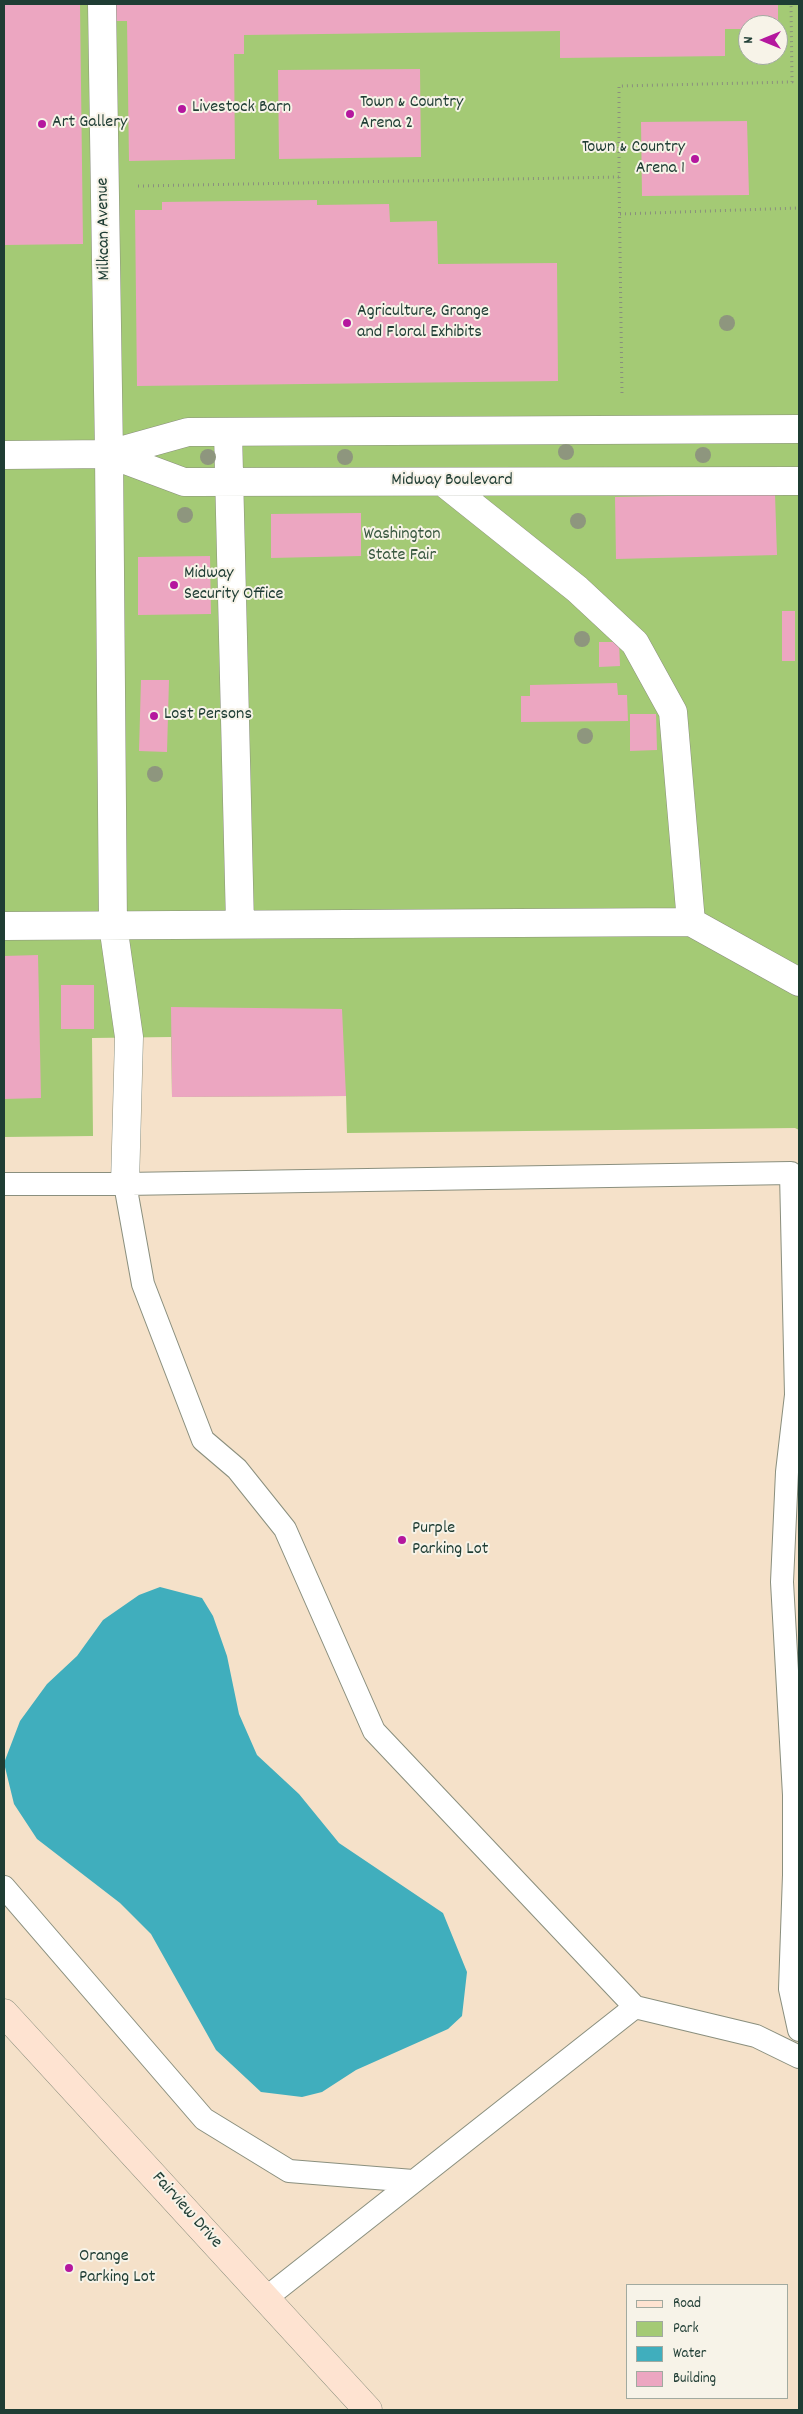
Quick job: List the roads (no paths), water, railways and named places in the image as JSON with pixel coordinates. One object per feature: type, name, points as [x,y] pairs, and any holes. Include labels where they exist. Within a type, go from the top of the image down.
[{"type":"main road","name":"Fairview Drive","points":[[4,2013],[368,2410]]},
{"type":"street","name":"Milkcan Avenue","points":[[102,4],[109,454],[113,925],[129,1037],[125,1184]]},
{"type":"street","name":"Midway Boulevard","points":[[4,455],[109,454],[188,432],[799,429]]},
{"type":"street","points":[[228,432],[240,924]]},
{"type":"street","name":"Midway Boulevard","points":[[109,454],[184,482],[799,481]]},
{"type":"street","points":[[443,482],[576,590],[635,643],[673,712],[691,922]]},
{"type":"street","points":[[4,926],[691,922],[799,982]]},
{"type":"lane","points":[[4,1184],[125,1184],[791,1173],[796,1395],[787,1472],[782,1582],[794,1794],[794,1875],[790,1989],[799,2030]]},
{"type":"lane","points":[[125,1184],[143,1284],[202,1440],[237,1468],[285,1529],[374,1731],[635,2006],[756,2036],[799,2057]]},
{"type":"lane","points":[[4,1887],[204,2119],[289,2171],[413,2181]]},
{"type":"lane","points":[[266,2298],[635,2006]]},
{"type":"water","points":[[160,1587],[202,1598],[213,1616],[227,1656],[239,1714],[257,1755],[299,1794],[339,1843],[443,1913],[467,1972],[462,2016],[448,2029],[356,2070],[322,2092],[302,2097],[261,2092],[216,2050],[151,1934],[120,1903],[37,1839],[14,1804],[4,1763],[20,1721],[47,1684],[77,1656],[103,1620],[139,1595]]},
{"type":"place","name":"Livestock Barn","points":[[182,109]]},
{"type":"place","name":"Town & Country Arena 2","points":[[350,114]]},
{"type":"place","name":"Art Gallery","points":[[42,124]]},
{"type":"place","name":"Town & Country Arena 1","points":[[695,159]]},
{"type":"place","name":"Agriculture, Grange and Floral Exhibits","points":[[347,323]]},
{"type":"place","name":"Midway Security Office","points":[[174,585]]},
{"type":"place","name":"Lost Persons","points":[[154,716]]},
{"type":"place","name":"Purple Parking Lot","points":[[402,1540]]},
{"type":"place","name":"Orange Parking Lot","points":[[69,2268]]},
{"type":"park label","name":"Washington State Fair","points":[[402,546]]}]
